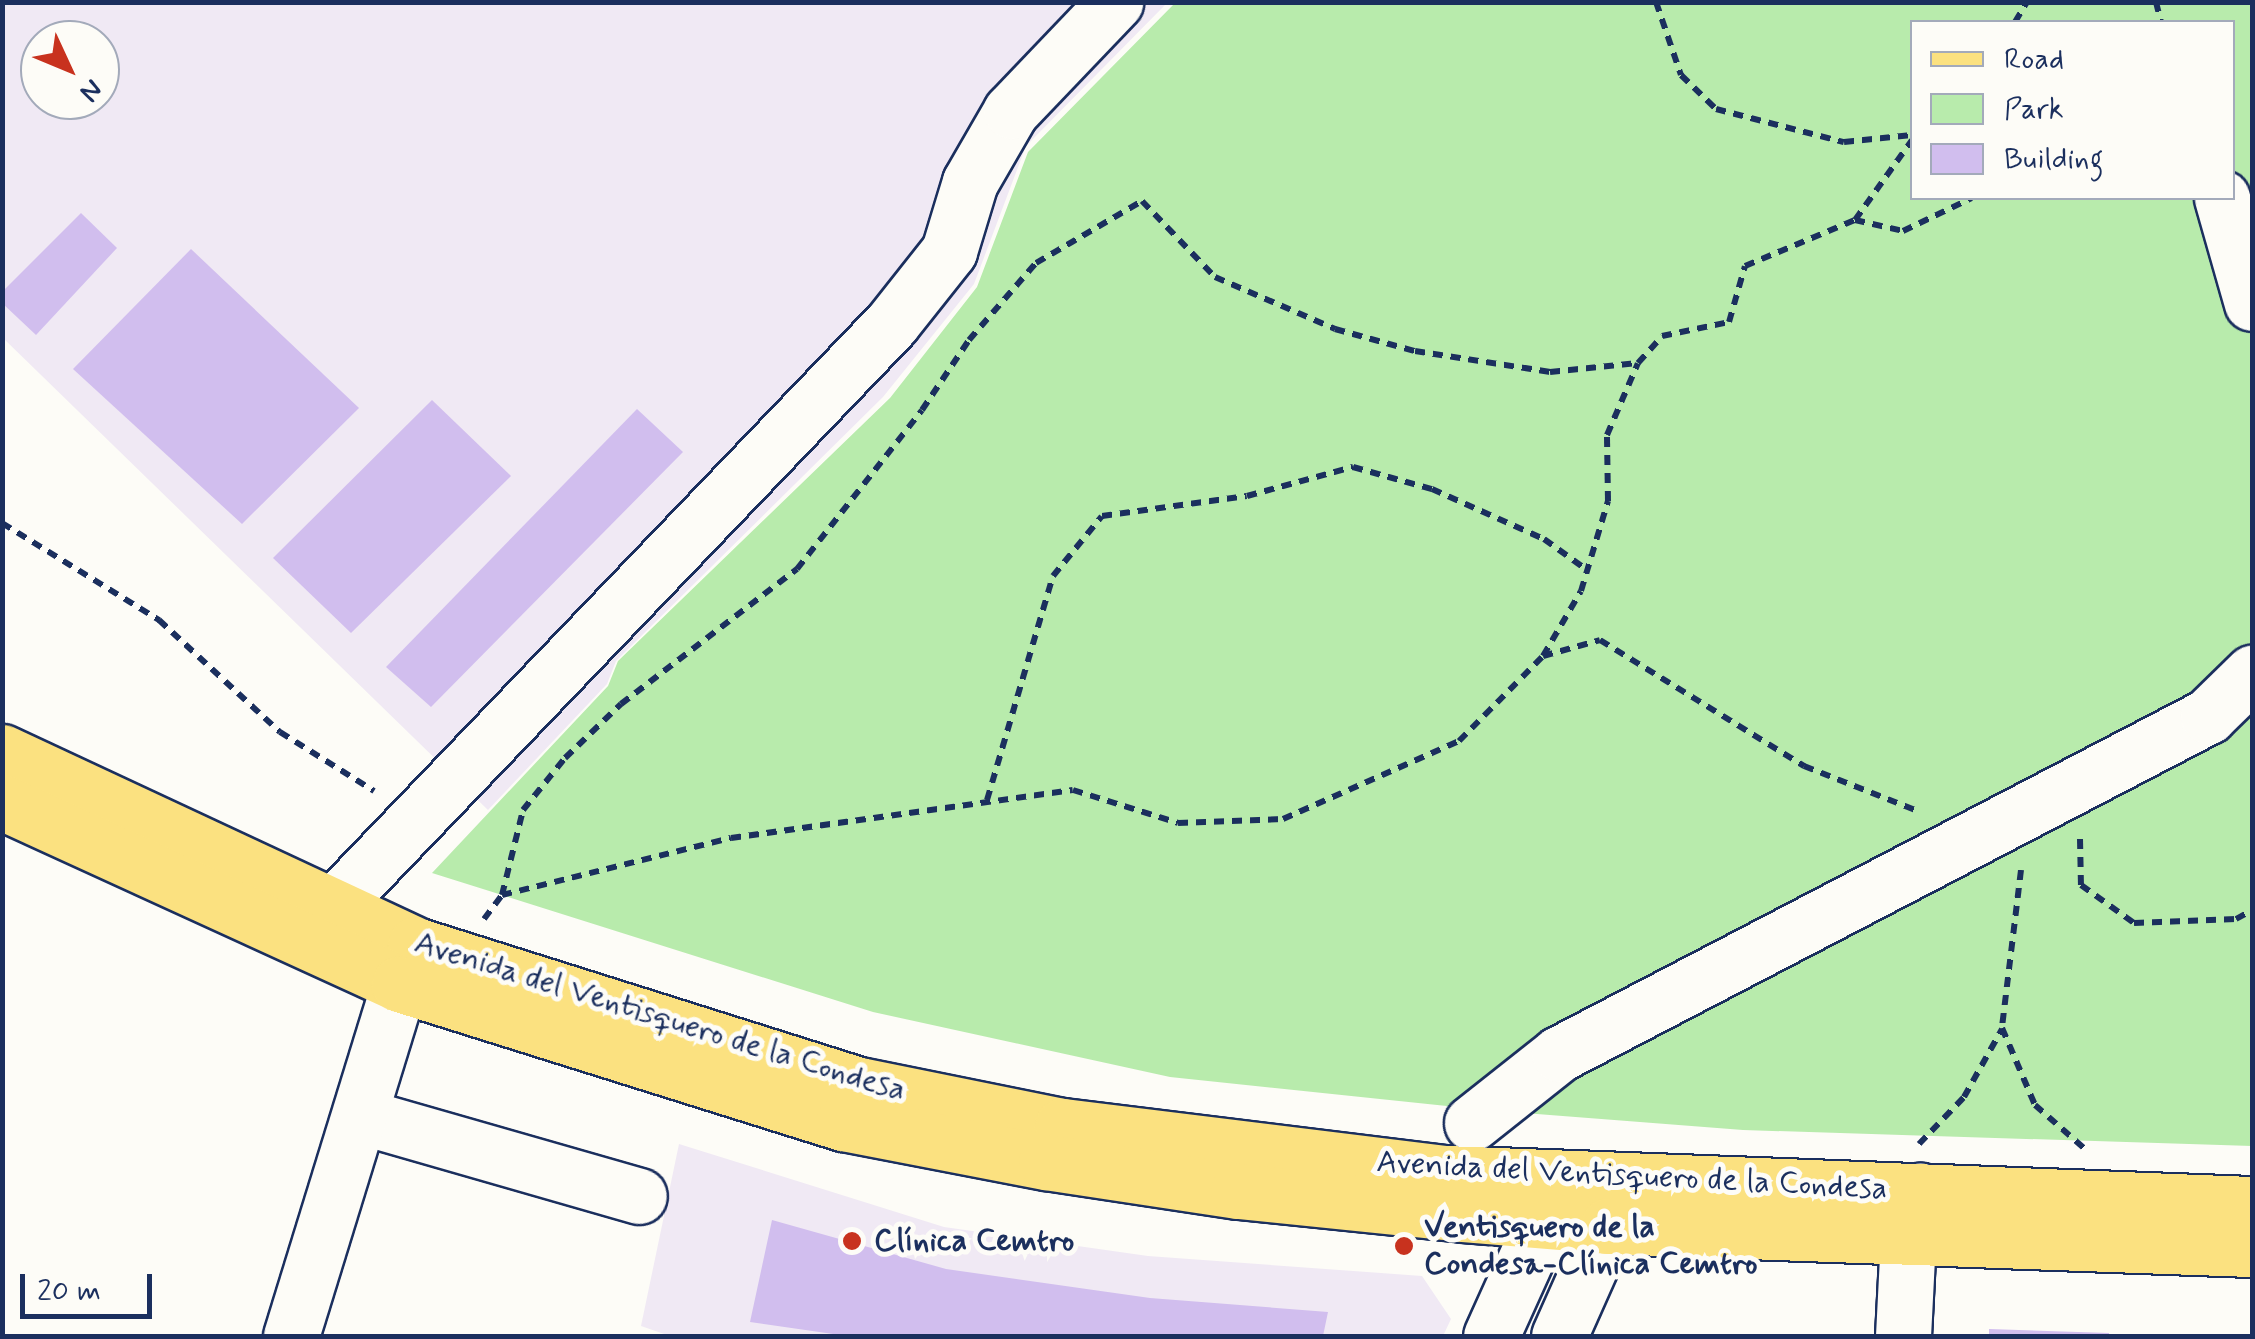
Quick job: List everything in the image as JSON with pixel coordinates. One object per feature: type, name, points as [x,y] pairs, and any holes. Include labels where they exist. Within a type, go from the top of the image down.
[{"type":"main road","name":"Avenida del Ventisquero de la Condesa","points":[[2,752],[415,945],[859,1085],[1062,1126],[1444,1173],[1583,1201]]},
{"type":"main road","name":"Avenida del Ventisquero de la Condesa","points":[[3,804],[399,984],[842,1122],[1046,1162],[1238,1190],[1583,1201],[1914,1192],[2252,1204]]},
{"type":"main road","name":"Avenida del Ventisquero de la Condesa","points":[[1914,1192],[2252,1249]]},
{"type":"street","points":[[333,906],[892,323],[949,252],[970,182],[1011,111],[1115,2]]},
{"type":"street","points":[[2223,200],[2252,303]]},
{"type":"street","points":[[1472,1123],[1559,1054],[2208,716],[2252,674]]},
{"type":"street","points":[[291,1336],[399,984]]},
{"type":"street","points":[[360,1116],[639,1196]]},
{"type":"street","points":[[1903,1336],[1914,1192]]},
{"type":"street","points":[[1491,1336],[1583,1201]]},
{"type":"street","points":[[1559,1336],[1583,1201]]},
{"type":"path","points":[[1656,2],[1681,75],[1716,109],[1844,142],[1910,137]]},
{"type":"path","points":[[502,895],[731,838],[1073,790],[1178,823],[1282,819],[1459,741],[1544,656],[1580,592],[1608,501],[1607,434],[1638,363],[1662,336],[1728,322],[1745,266],[1855,220],[1910,140]]},
{"type":"path","points":[[1855,220],[1903,231],[1968,200]]},
{"type":"path","points":[[455,957],[502,895],[522,810],[566,758],[621,704],[797,569],[922,410],[969,340],[1036,263],[1142,201],[1216,277],[1335,329],[1415,351],[1550,372],[1638,363]]},
{"type":"path","points":[[988,800],[1053,576],[1102,516],[1247,496],[1354,466],[1432,489],[1544,540],[1587,570]]},
{"type":"path","points":[[2,523],[159,620],[280,732],[417,819]]},
{"type":"path","points":[[1544,656],[1600,640],[1804,766],[1978,834]]},
{"type":"path","points":[[2078,782],[2080,885],[2134,923],[2236,920],[2252,910]]},
{"type":"path","points":[[1914,1192],[2002,1028],[2027,809]]},
{"type":"path","points":[[2002,1028],[2035,1106],[2087,1151]]},
{"type":"shaded area","points":[[2,3],[1167,3],[1026,146],[974,284],[883,397],[616,661],[607,684],[488,810],[3,338]]},
{"type":"shaded area","name":"Clínica Cemtro","points":[[679,1144],[944,1227],[1148,1256],[1422,1276],[1451,1319],[1443,1336],[670,1336],[641,1326]]},
{"type":"green space","points":[[1175,3],[2252,3],[2252,1146],[1743,1130],[1485,1110],[1170,1077],[873,1012],[432,873],[608,686],[618,661],[890,398],[977,287],[1028,152]]},
{"type":"building","points":[[81,213],[117,248],[36,335],[2,303],[2,292]]},
{"type":"building","points":[[191,249],[359,408],[242,524],[73,369]]},
{"type":"building","points":[[432,400],[511,476],[351,633],[273,558]]},
{"type":"building","points":[[637,409],[683,452],[431,707],[386,667]]},
{"type":"building","points":[[772,1220],[946,1269],[1150,1298],[1328,1312],[1323,1336],[847,1336],[750,1322]]},
{"type":"building","points":[[1989,1329],[2109,1333],[2109,1336],[1989,1336]]},
{"type":"place","name":"Clínica Cemtro","points":[[852,1241]]},
{"type":"place","name":"Ventisquero de la Condesa-Clínica Cemtro","points":[[1404,1246]]}]
